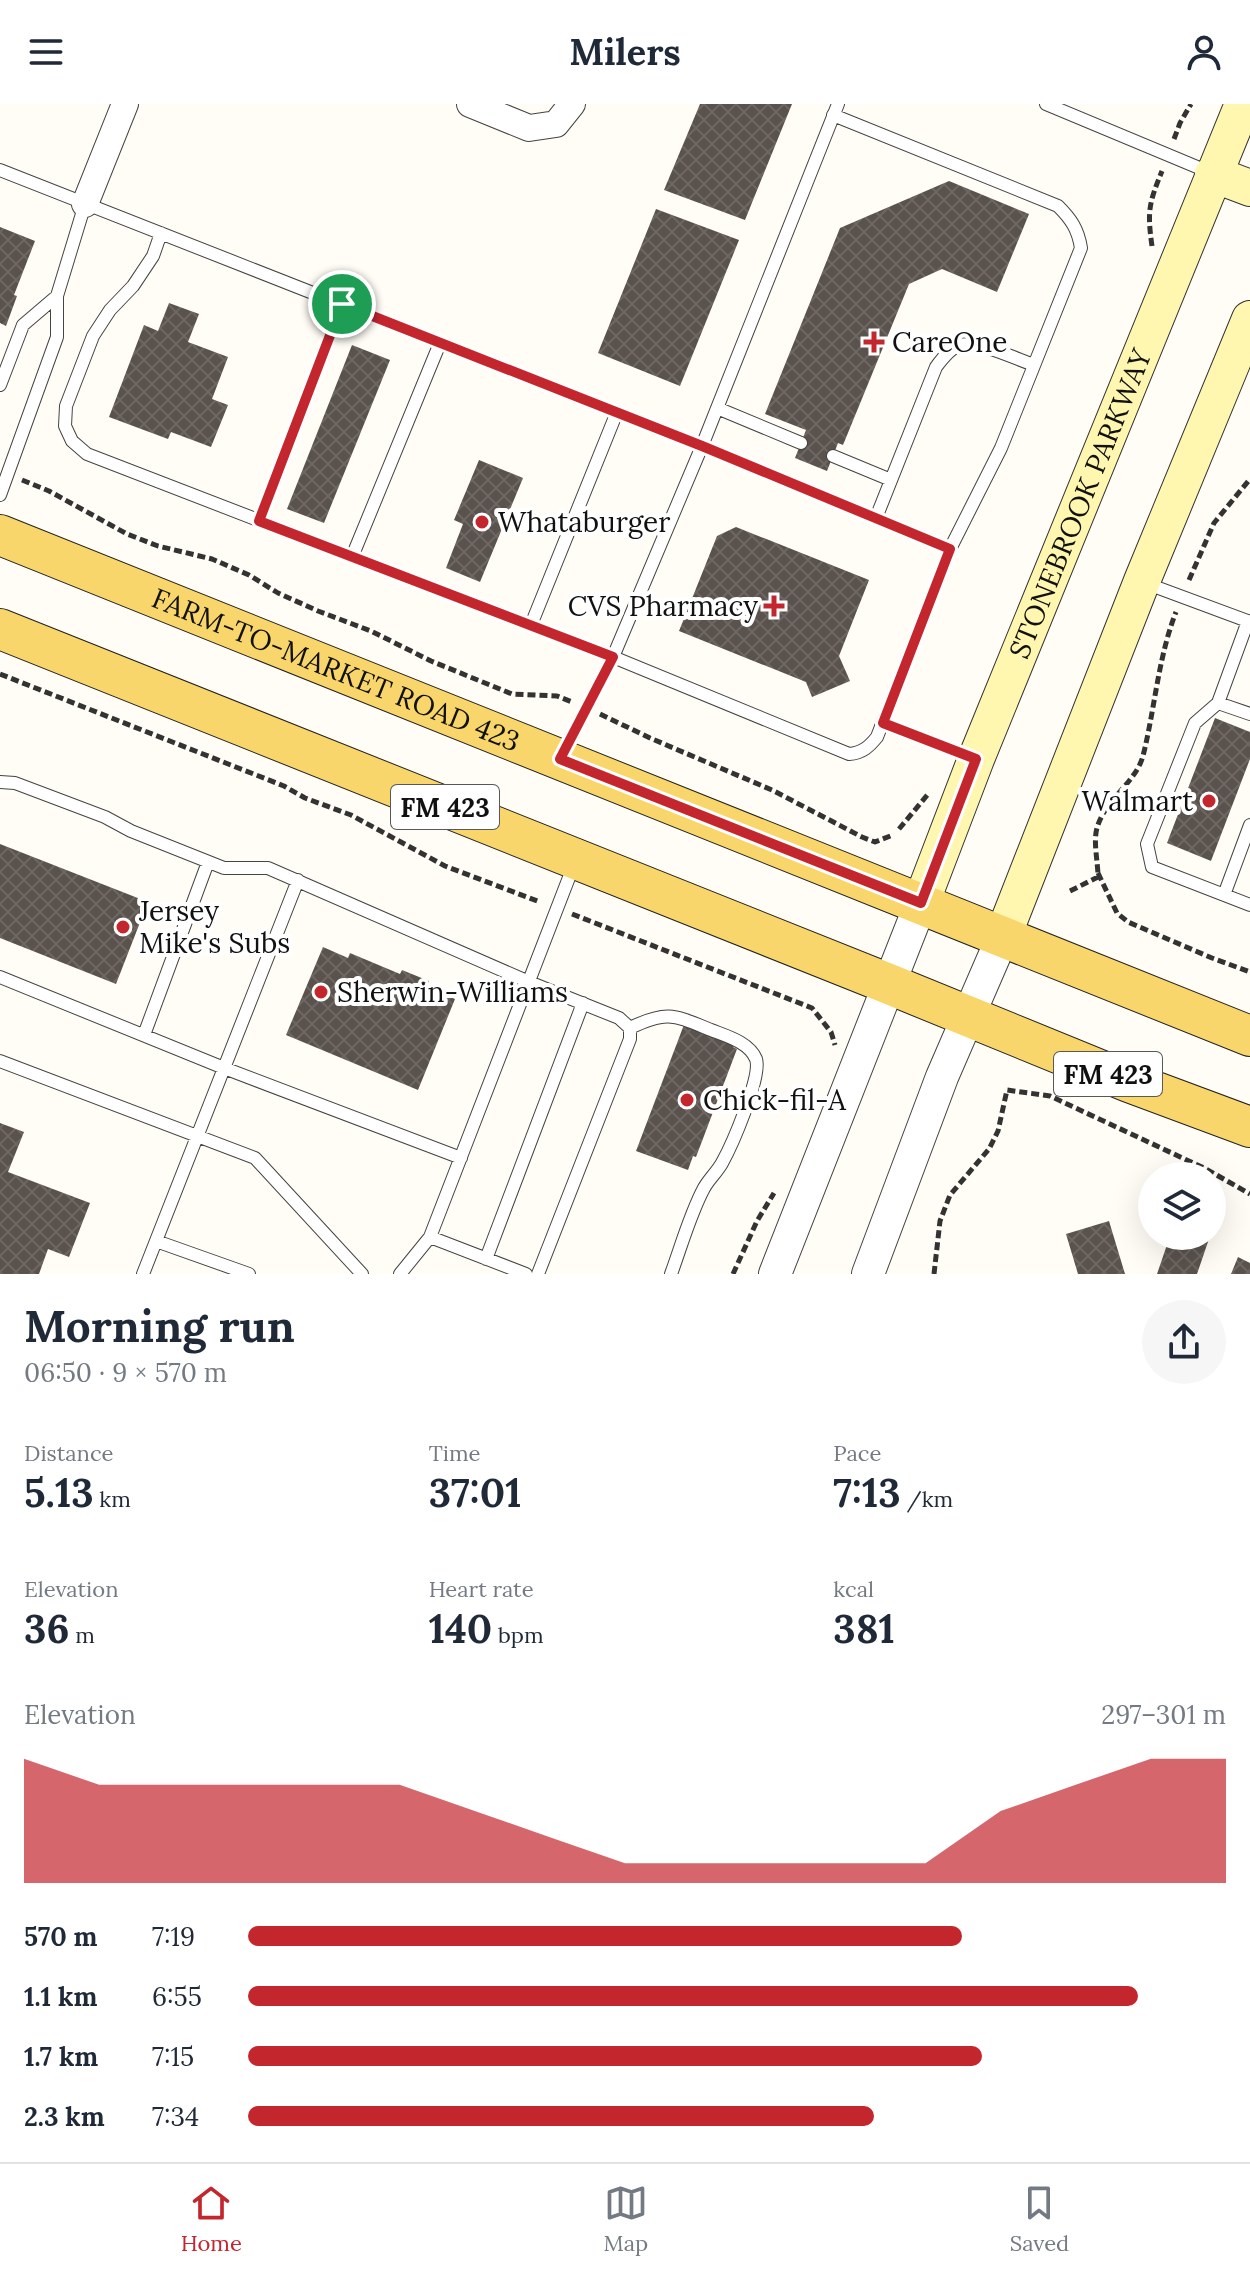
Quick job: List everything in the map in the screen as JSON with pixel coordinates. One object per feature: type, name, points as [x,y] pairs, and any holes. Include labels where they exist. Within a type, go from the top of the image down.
[{"type":"main road","name":"STONEBROOK PARKWAY","points":[[921,903],[976,759],[1243,104]]},
{"type":"main road","points":[[1213,174],[1250,188]]},
{"type":"main road","points":[[1003,936],[1142,581],[1250,319]]},
{"type":"main road","name":"FARM-TO-MARKET ROAD 423","points":[[0,535],[1250,1036]]},
{"type":"main road","name":"FM 423","points":[[0,629],[1129,1082],[1250,1127]]},
{"type":"street","points":[[85,204],[125,104]]},
{"type":"street","points":[[470,104],[529,128],[556,124],[572,104]]},
{"type":"street","points":[[775,1274],[921,903]]},
{"type":"street","points":[[868,1274],[942,1077],[1003,936]]},
{"type":"lane","points":[[1046,104],[1213,174]]},
{"type":"lane","points":[[161,233],[153,256],[93,336],[66,406],[65,426],[72,441],[87,454],[613,657],[849,754],[856,754],[869,747],[877,737],[950,549],[1001,448],[1081,248],[1071,219],[1058,206],[836,110],[702,446],[613,657],[560,759]]},
{"type":"lane","points":[[0,170],[617,412],[950,549]]},
{"type":"lane","points":[[0,495],[57,337],[57,296],[85,204]]},
{"type":"lane","points":[[0,385],[23,325],[57,296]]},
{"type":"lane","points":[[259,521],[342,304]]},
{"type":"lane","points":[[352,557],[440,343]]},
{"type":"lane","points":[[876,518],[936,367],[947,353],[959,345],[975,344],[1034,365]]},
{"type":"lane","points":[[717,408],[801,443]]},
{"type":"lane","points":[[531,625],[617,412]]},
{"type":"lane","points":[[833,456],[891,480]]},
{"type":"lane","points":[[1142,581],[1249,622],[1218,703],[1195,723],[1147,844],[1152,867],[1250,905]]},
{"type":"lane","points":[[1218,703],[1250,714]]},
{"type":"lane","points":[[883,723],[976,759]]},
{"type":"lane","points":[[0,782],[15,783],[224,868],[268,868],[619,1018],[630,1028],[630,1039],[538,1274]]},
{"type":"lane","points":[[1224,895],[1250,825]]},
{"type":"lane","points":[[400,1274],[430,1237],[576,859]]},
{"type":"lane","points":[[144,1035],[208,862]]},
{"type":"lane","points":[[143,1274],[298,880]]},
{"type":"lane","points":[[0,977],[224,1068],[461,1158]]},
{"type":"lane","points":[[486,1259],[583,1003]]},
{"type":"lane","points":[[630,1028],[649,1019],[676,1016],[737,1040],[752,1052],[757,1062],[756,1080],[729,1148],[704,1187],[671,1274]]},
{"type":"lane","points":[[0,1061],[255,1158],[362,1274]]},
{"type":"lane","points":[[430,1237],[526,1274]]},
{"type":"lane","points":[[156,1241],[249,1274]]},
{"type":"path","points":[[20,479],[49,491],[127,534],[249,575],[278,593],[512,694],[557,696],[587,708],[772,790],[862,837],[875,842],[893,835]]},
{"type":"path","points":[[1070,891],[1098,877],[1096,829],[1104,812],[1138,771],[1166,638],[1214,523],[1250,479]]},
{"type":"path","points":[[0,674],[284,786],[305,798],[351,815],[445,866],[812,1008],[831,1032]]},
{"type":"path","points":[[1098,872],[1117,913],[1128,922],[1250,972]]},
{"type":"path","points":[[934,1274],[940,1221],[950,1195],[989,1149],[998,1131],[1007,1090],[1050,1096],[1206,1169],[1250,1194]]},
{"type":"building","points":[[700,104],[792,104],[745,220],[664,190]]},
{"type":"building","points":[[949,181],[1029,214],[997,292],[942,269],[909,284],[843,445],[838,443],[827,471],[795,458],[806,430],[765,414],[840,228]]},
{"type":"building","points":[[656,209],[739,240],[680,386],[598,353]]},
{"type":"building","points":[[0,227],[35,241],[14,295],[17,296],[6,326],[0,323]]},
{"type":"building","points":[[169,303],[199,314],[188,342],[228,357],[212,399],[228,405],[211,447],[171,432],[168,439],[109,417],[144,325],[158,331]]},
{"type":"building","points":[[352,345],[390,360],[324,523],[287,509]]},
{"type":"building","name":"Whataburger","points":[[479,460],[523,478],[480,582],[446,568],[463,524],[454,520]]},
{"type":"building","name":"CVS Pharmacy","points":[[736,527],[869,580],[839,656],[850,681],[812,697],[806,682],[679,631],[717,536]]},
{"type":"building","name":"Walmart","points":[[1215,718],[1250,732],[1250,759],[1211,861],[1167,843]]},
{"type":"building","points":[[0,844],[148,902],[116,984],[0,938]]},
{"type":"building","points":[[323,947],[348,958],[350,953],[400,974],[402,970],[429,981],[427,987],[455,999],[418,1090],[286,1035]]},
{"type":"building","name":"Chick-fil-A","points":[[685,1022],[715,1034],[713,1037],[737,1049],[696,1157],[693,1156],[688,1170],[636,1151]]},
{"type":"building","points":[[0,1123],[24,1132],[8,1172],[90,1203],[69,1257],[48,1249],[39,1274],[0,1274]]},
{"type":"building","points":[[1109,1221],[1125,1274],[1078,1274],[1066,1234]]},
{"type":"building","points":[[1165,1250],[1205,1250],[1197,1274],[1157,1274]]},
{"type":"building","points":[[1238,1257],[1250,1263],[1250,1274],[1231,1274]]},
{"type":"place","name":"CareOne","points":[[874,342]]},
{"type":"place","name":"Whataburger","points":[[482,522]]},
{"type":"place","name":"CVS Pharmacy","points":[[774,606]]},
{"type":"place","name":"Walmart","points":[[1209,801]]},
{"type":"place","name":"Jersey Mike's Subs","points":[[123,927]]},
{"type":"place","name":"Sherwin-Williams","points":[[321,992]]},
{"type":"place","name":"Chick-fil-A","points":[[687,1100]]},
{"type":"route","points":[[342,304],[702,446],[950,549],[883,723],[976,759],[921,903],[560,759],[613,657],[259,521],[342,304]]}]
